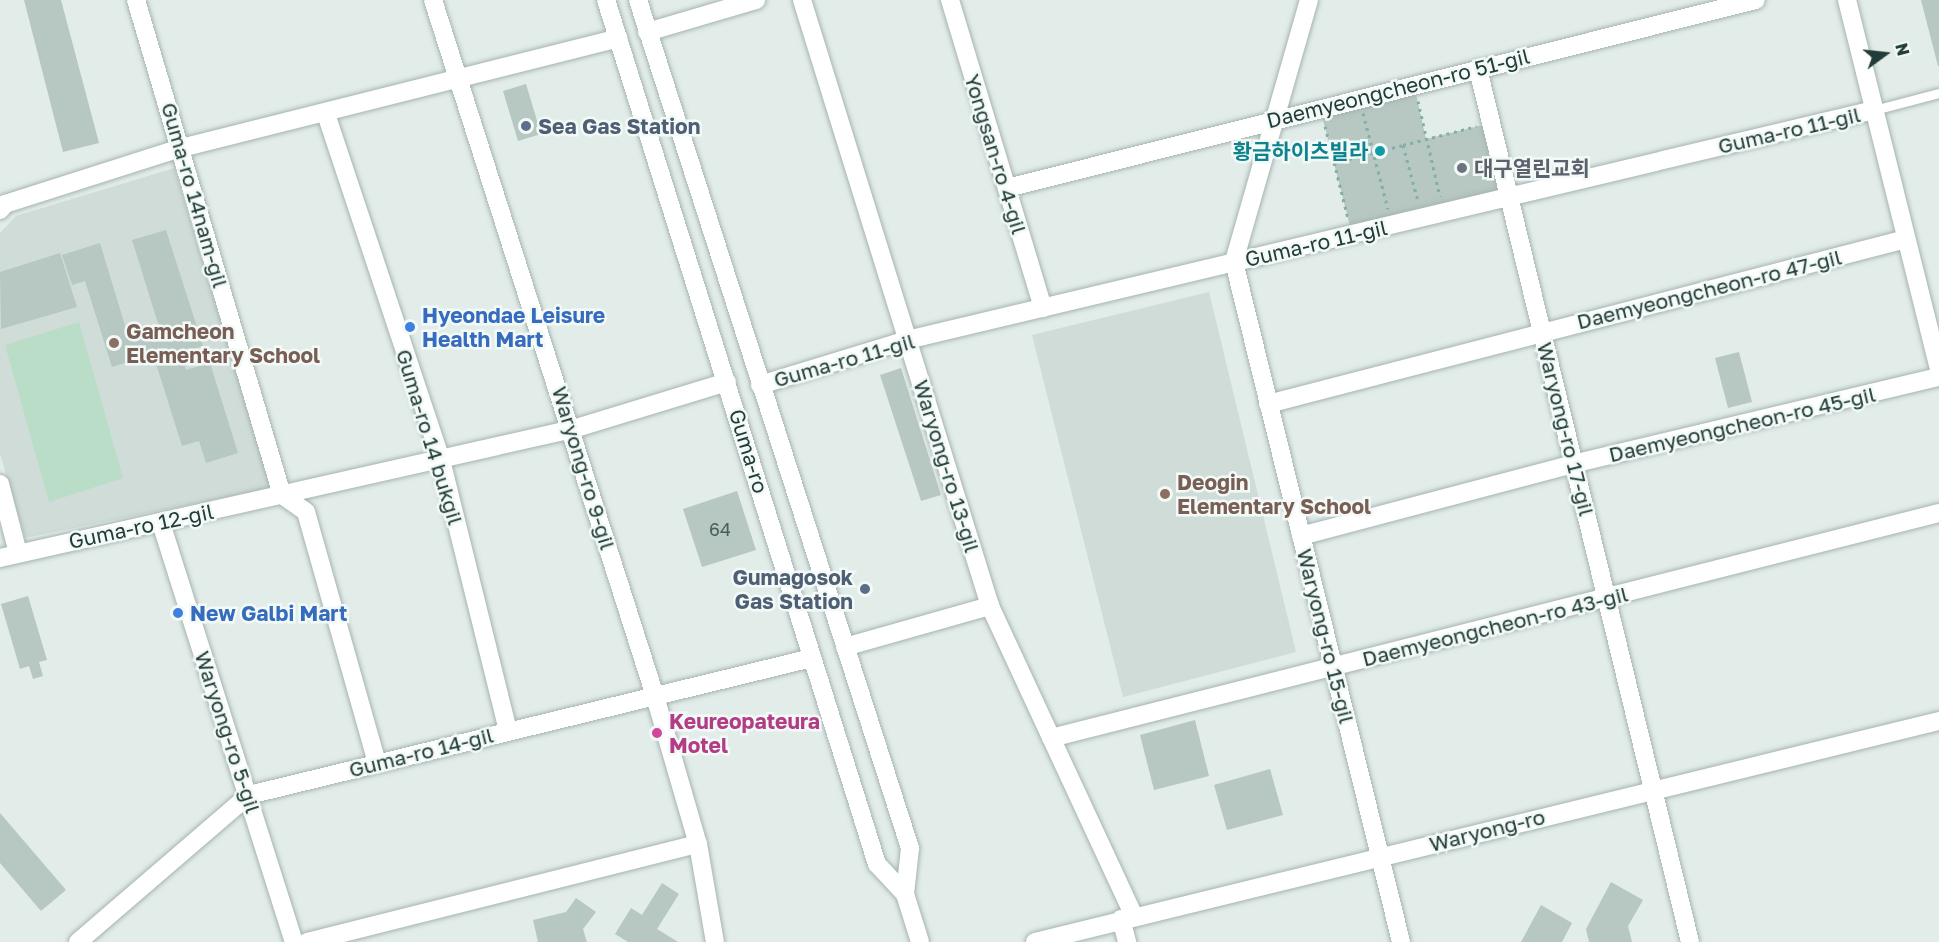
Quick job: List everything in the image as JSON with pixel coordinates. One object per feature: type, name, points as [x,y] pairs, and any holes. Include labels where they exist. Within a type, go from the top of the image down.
[{"type":"street","name":"Guma-ro 14nam-gil","points":[[136,0],[282,495]]},
{"type":"street","name":"Waryong-ro 9-gil","points":[[433,0],[573,429],[654,693],[698,844],[715,942]]},
{"type":"street","name":"Guma-ro","points":[[606,0],[728,382],[877,864],[905,894]]},
{"type":"street","name":"Guma-ro","points":[[638,0],[910,848],[905,894],[920,942]]},
{"type":"street","points":[[647,32],[756,0]]},
{"type":"street","name":"Waryong-ro 13-gil","points":[[802,0],[990,606],[1051,738],[1128,917],[1127,942]]},
{"type":"street","name":"Yongsan-ro 4-gil","points":[[950,0],[1043,308]]},
{"type":"street","name":"Waryong-ro 15-gil","points":[[1309,0],[1233,262],[1401,942]]},
{"type":"street","name":"Daemyeongcheon-ro 51-gil","points":[[1007,188],[1274,119],[1756,0]]},
{"type":"street","points":[[1846,0],[1939,368]]},
{"type":"street","points":[[0,210],[5,204],[181,148],[326,114],[618,38]]},
{"type":"street","name":"Waryong-ro 17-gil","points":[[1478,69],[1690,942]]},
{"type":"street","name":"Guma-ro 11-gil","points":[[760,385],[907,340],[1874,110]]},
{"type":"street","name":"Guma-ro 14 bukgil","points":[[326,114],[441,460],[508,730]]},
{"type":"street","name":"Daemyeongcheon-ro 47-gil","points":[[1268,404],[1542,331],[1906,239]]},
{"type":"street","name":"Daemyeongcheon-ro 45-gil","points":[[1301,536],[1574,464],[1939,377]]},
{"type":"street","name":"Guma-ro 12-gil","points":[[0,558],[573,429],[728,382]]},
{"type":"street","points":[[0,484],[18,553]]},
{"type":"street","points":[[282,495],[306,512],[377,763]]},
{"type":"street","name":"Daemyeongcheon-ro 43-gil","points":[[1051,738],[1608,599],[1939,513]]},
{"type":"street","name":"Waryong-ro 5-gil","points":[[161,523],[294,942]]},
{"type":"street","points":[[845,647],[990,606]]},
{"type":"street","name":"Guma-ro 14-gil","points":[[78,942],[249,795],[654,693],[812,658]]},
{"type":"street","name":"Waryong-ro","points":[[1035,942],[1128,917],[1939,721]]},
{"type":"street","points":[[307,942],[698,844]]},
{"type":"lane","points":[[1874,110],[1939,93]]},
{"type":"path","points":[[1414,85],[1444,213]]},
{"type":"path","points":[[1359,98],[1392,225]]},
{"type":"path","points":[[1320,108],[1352,234]]},
{"type":"path","points":[[1334,163],[1491,123]]},
{"type":"path","points":[[1403,145],[1423,218]]},
{"type":"shaded area","name":"Gamcheon Elementary School","points":[[174,168],[271,488],[25,538],[0,454],[0,233],[16,216]]},
{"type":"shaded area","name":"Deogin Elementary School","points":[[1209,292],[1296,652],[1123,697],[1032,335]]},
{"type":"green space","points":[[79,322],[123,478],[49,502],[5,345]]},
{"type":"building","points":[[24,0],[61,0],[99,143],[63,152]]},
{"type":"building","points":[[1921,0],[1939,0],[1939,66],[1938,66]]},
{"type":"building","points":[[526,84],[541,134],[518,141],[503,91]]},
{"type":"building","name":"황금하이츠빌라","points":[[1414,85],[1426,139],[1491,123],[1509,197],[1352,234],[1320,108]]},
{"type":"building","points":[[166,230],[203,346],[181,353],[186,370],[210,363],[238,453],[206,463],[199,441],[182,446],[153,354],[112,367],[85,281],[72,285],[62,255],[100,243],[126,329],[138,325],[143,339],[161,333],[132,240]]},
{"type":"building","points":[[60,253],[77,307],[1,329],[0,272]]},
{"type":"building","points":[[1739,352],[1752,402],[1728,408],[1715,358]]},
{"type":"building","points":[[901,368],[941,495],[921,501],[880,375]]},
{"type":"building","points":[[737,491],[756,550],[702,567],[683,509]]},
{"type":"building","points":[[28,596],[47,660],[39,662],[43,676],[33,679],[29,666],[20,669],[1,604]]},
{"type":"building","points":[[1195,720],[1209,776],[1154,790],[1140,735]]},
{"type":"building","points":[[1270,769],[1283,815],[1227,830],[1214,785]]},
{"type":"building","points":[[0,813],[66,890],[41,911],[0,863]]},
{"type":"building","points":[[1611,882],[1643,900],[1628,926],[1632,942],[1589,942],[1586,929]]},
{"type":"building","points":[[662,883],[679,894],[657,929],[678,942],[628,942],[615,934],[631,908],[642,915]]},
{"type":"building","points":[[576,898],[596,912],[583,929],[587,942],[538,942],[533,920],[566,912]]},
{"type":"building","points":[[1541,905],[1572,923],[1562,942],[1521,942]]},
{"type":"place","name":"Sea Gas Station","points":[[526,126]]},
{"type":"place","name":"황금하이츠빌라","points":[[1380,151]]},
{"type":"place","name":"대구열린교회","points":[[1462,168]]},
{"type":"place","name":"Hyeondae Leisure Health Mart","points":[[410,327]]},
{"type":"place","name":"Gamcheon Elementary School","points":[[114,343]]},
{"type":"place","name":"Deogin Elementary School","points":[[1165,494]]},
{"type":"place","name":"Gumagosok Gas Station","points":[[865,589]]},
{"type":"place","name":"New Galbi Mart","points":[[178,613]]},
{"type":"place","name":"Keureopateura Motel","points":[[657,733]]}]
